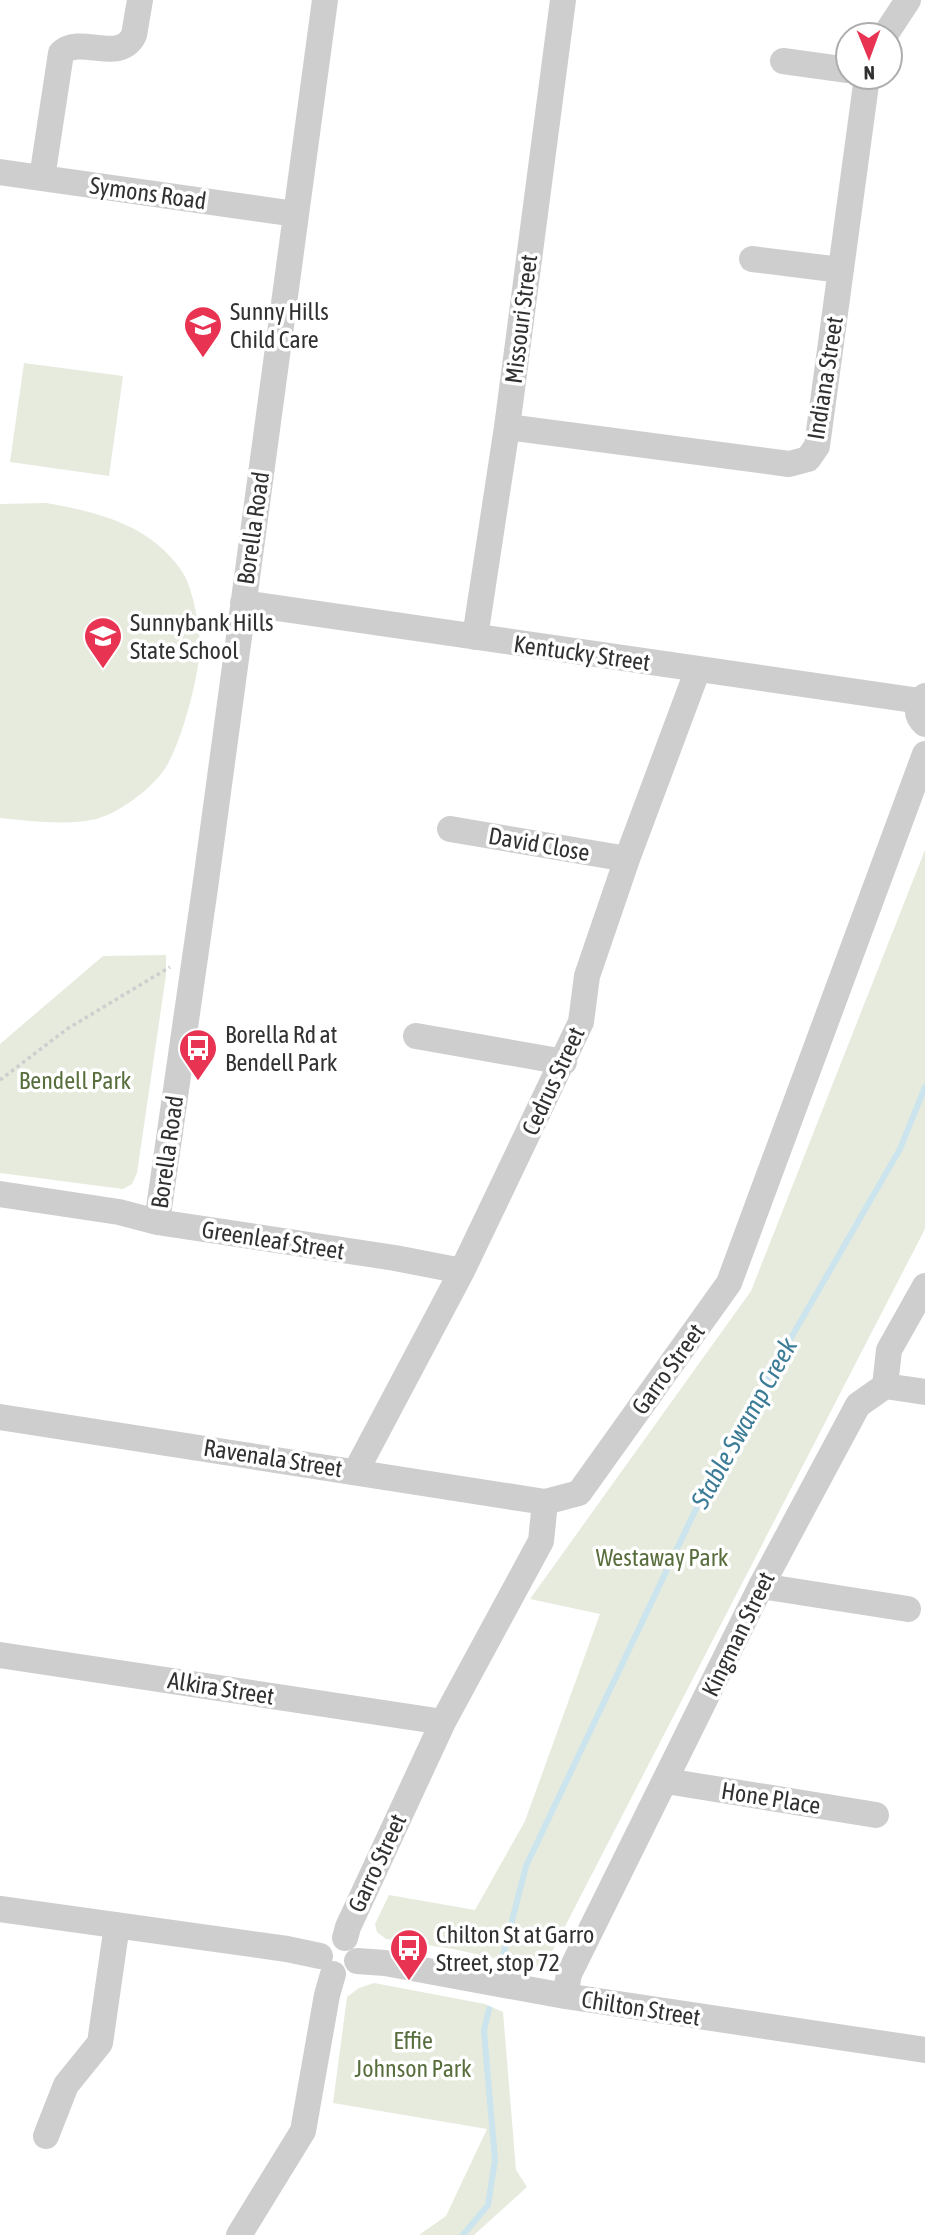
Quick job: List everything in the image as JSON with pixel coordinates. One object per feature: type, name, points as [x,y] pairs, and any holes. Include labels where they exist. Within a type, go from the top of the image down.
[{"type":"street","points":[[42,178],[61,53],[73,47],[123,47],[134,35],[139,0]]},
{"type":"street","name":"Borella Road","points":[[157,1222],[326,0]]},
{"type":"street","name":"Missouri Street","points":[[475,637],[507,427],[563,0]]},
{"type":"street","points":[[894,21],[908,0]]},
{"type":"street","points":[[783,61],[834,68]]},
{"type":"street","name":"Indiana Street","points":[[507,427],[789,464],[808,459],[817,446],[865,91]]},
{"type":"street","name":"Symons Road","points":[[0,172],[296,214]]},
{"type":"street","points":[[752,259],[841,270]]},
{"type":"street","name":"Kentucky Street","points":[[243,603],[698,669],[923,707]]},
{"type":"street","name":"Cedrus Street","points":[[356,1471],[462,1271],[581,1023],[587,976],[627,859],[698,669]]},
{"type":"street","name":"Garro Street","points":[[345,1938],[443,1722],[541,1541],[545,1502],[579,1493],[729,1283],[925,754]]},
{"type":"street","name":"David Close","points":[[450,829],[627,859]]},
{"type":"street","points":[[416,1036],[564,1062]]},
{"type":"street","name":"Greenleaf Street","points":[[0,1194],[462,1271]]},
{"type":"street","points":[[925,1286],[889,1350],[885,1386],[925,1392]]},
{"type":"street","name":"Kingman Street","points":[[565,1996],[569,1974],[761,1586],[858,1405],[885,1386]]},
{"type":"street","name":"Ravenala Street","points":[[0,1417],[545,1502]]},
{"type":"street","points":[[761,1586],[908,1609]]},
{"type":"street","name":"Alkira Street","points":[[0,1655],[443,1722]]},
{"type":"street","name":"Hone Place","points":[[666,1781],[877,1815]]},
{"type":"street","points":[[0,1909],[287,1949],[327,1965],[347,1972],[357,1961],[356,1947],[345,1938],[335,1937],[326,1942],[327,1965],[327,1995],[303,2131],[239,2235]]},
{"type":"street","points":[[46,2136],[66,2085],[100,2043],[117,1926]]},
{"type":"street","name":"Chilton Street","points":[[357,1961],[386,1963],[565,1996],[925,2050]]},
{"type":"path","points":[[0,1080],[67,1029],[170,967]]},
{"type":"green space","points":[[24,363],[123,376],[109,476],[10,462]]},
{"type":"green space","points":[[46,503],[103,516],[154,541],[185,576],[194,604],[200,642],[197,672],[182,730],[161,774],[132,801],[104,816],[84,821],[48,822],[0,818],[0,504]]},
{"type":"green space","name":"Westaway Park","points":[[925,850],[925,1229],[543,1969],[453,1949],[386,1939],[377,1932],[375,1924],[389,1895],[475,1910],[525,1821],[600,1614],[530,1599],[751,1291]]},
{"type":"green space","name":"Bendell Park","points":[[166,955],[166,975],[137,1173],[132,1184],[123,1189],[0,1173],[0,1044],[103,956]]},
{"type":"green space","name":"Effie Johnson Park","points":[[374,1983],[485,2004],[503,2012],[516,2170],[527,2187],[474,2235],[419,2235],[446,2216],[487,2129],[333,2103],[347,1997],[359,1988]]},
{"type":"waterway","name":"Stable Swamp Creek","points":[[502,1960],[526,1866],[713,1473],[900,1149],[925,1087]]},
{"type":"waterway","name":"Stable Swamp Creek","points":[[463,2235],[488,2205],[495,2160],[484,2031],[489,2009]]},
{"type":"place","name":"Sunny Hills Child Care","points":[[203,359]]},
{"type":"place","name":"Sunnybank Hills State School","points":[[103,670]]},
{"type":"place","name":"Borella Rd at Bendell Park","points":[[198,1082]]},
{"type":"place","name":"Chilton St at Garro Street, stop 72","points":[[409,1982]]}]
